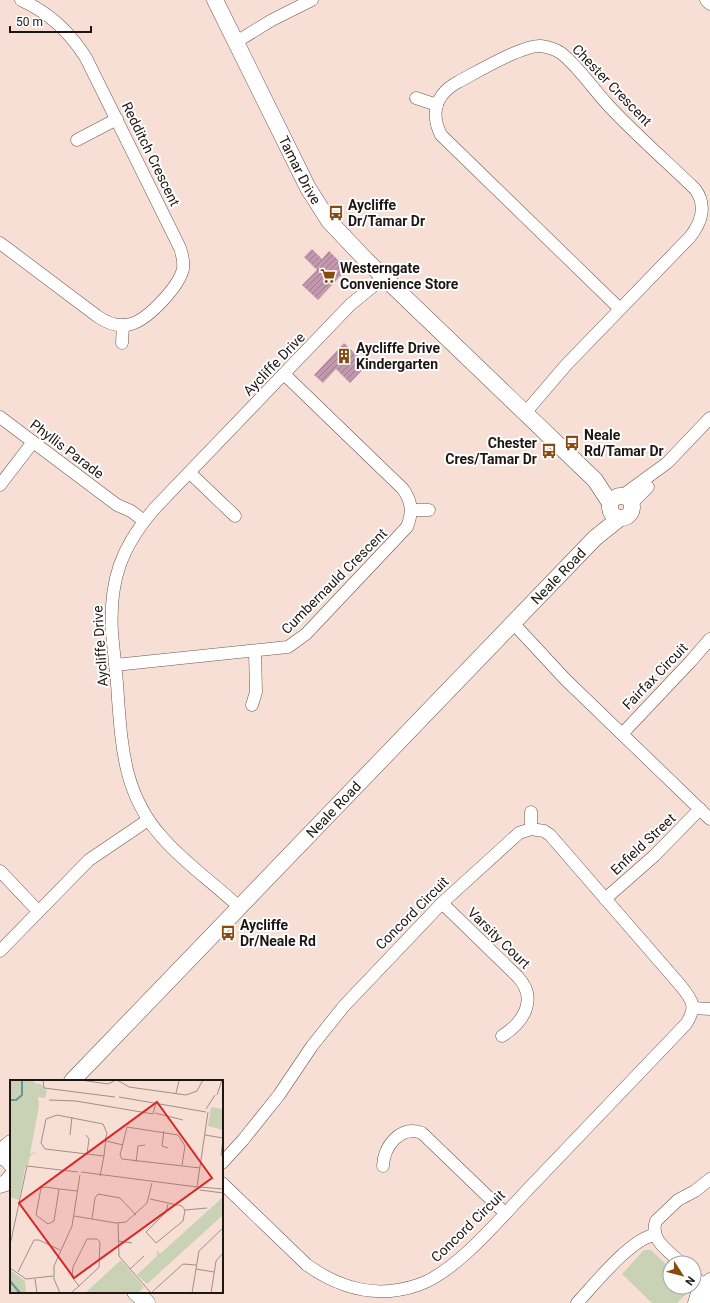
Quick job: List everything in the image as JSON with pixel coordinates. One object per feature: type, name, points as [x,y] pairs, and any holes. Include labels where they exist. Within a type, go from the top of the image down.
[{"type":"street","name":"Redditch Crescent","points":[[21,0],[36,7],[53,18],[77,44],[86,58],[117,118],[183,257],[183,268],[175,286],[141,320],[132,324],[123,325]]},
{"type":"street","name":"Tamar Drive","points":[[215,0],[318,205],[343,237],[619,504]]},
{"type":"street","points":[[234,38],[312,0]]},
{"type":"street","points":[[706,0],[710,4]]},
{"type":"street","name":"Chester Crescent","points":[[437,105],[450,87],[523,50],[540,46],[556,50],[568,60],[609,106],[695,189],[700,195],[706,209],[699,224],[690,237],[523,410]]},
{"type":"street","points":[[416,98],[437,105],[434,117],[436,126],[447,143],[620,309]]},
{"type":"street","points":[[77,140],[117,118]]},
{"type":"street","points":[[0,243],[97,316],[114,325],[123,325],[122,343]]},
{"type":"street","name":"Aycliffe Drive","points":[[237,910],[161,836],[148,820],[137,801],[127,773],[111,614],[113,589],[122,558],[141,524],[380,274]]},
{"type":"street","points":[[284,374],[397,482],[407,495],[412,510],[429,510]]},
{"type":"street","name":"Phyllis Parade","points":[[0,417],[117,505],[131,511],[141,524]]},
{"type":"street","name":"Neale Road","points":[[73,1080],[595,538],[619,504],[650,486],[667,463],[710,418]]},
{"type":"street","points":[[0,485],[33,442]]},
{"type":"street","points":[[190,473],[235,516]]},
{"type":"street","name":"Cumbernauld Crescent","points":[[115,665],[255,652],[288,647],[300,639],[402,535],[407,527],[412,510]]},
{"type":"street","points":[[510,626],[710,819]]},
{"type":"street","name":"Fairfax Circuit","points":[[622,734],[710,639]]},
{"type":"street","points":[[252,704],[256,692],[255,652]]},
{"type":"street","name":"Enfield Street","points":[[605,899],[654,856],[700,809]]},
{"type":"street","points":[[531,812],[531,829],[544,831],[550,836],[689,996],[693,1008],[710,1009]]},
{"type":"street","points":[[0,951],[89,860],[148,820]]},
{"type":"street","name":"Concord Circuit","points":[[223,1162],[243,1140],[279,1095],[312,1046],[344,1006],[442,903],[513,836],[531,829]]},
{"type":"street","points":[[0,872],[38,911]]},
{"type":"street","name":"Varsity Court","points":[[442,903],[518,977],[527,991],[528,1000],[522,1016],[517,1024],[502,1036]]},
{"type":"street","name":"Concord Circuit","points":[[223,1184],[307,1265],[321,1275],[338,1284],[382,1298],[418,1285],[444,1272],[465,1254],[686,1024],[692,1016],[693,1008]]},
{"type":"street","points":[[383,1166],[386,1152],[396,1138],[407,1131],[415,1130],[422,1132],[505,1213]]},
{"type":"street","points":[[0,1152],[10,1144]]},
{"type":"street","points":[[0,1156],[7,1159],[10,1163]]},
{"type":"street","points":[[673,1255],[654,1235],[656,1221],[671,1206],[695,1191],[710,1179]]},
{"type":"street","points":[[577,1303],[635,1243],[647,1236],[654,1235]]},
{"type":"street","points":[[694,1303],[698,1290],[705,1284]]},
{"type":"street","points":[[703,1303],[705,1284]]},
{"type":"street","points":[[136,1293],[147,1303]]},
{"type":"green space","points":[[644,1250],[651,1250],[662,1260],[662,1295],[685,1295],[677,1303],[652,1303],[622,1274]]},
{"type":"building","name":"Westerngate Convenience Store","points":[[312,249],[322,259],[329,251],[347,269],[318,300],[302,285],[317,270],[304,257]]},
{"type":"building","name":"Aycliffe Drive Kindergarten","points":[[344,343],[367,365],[350,383],[336,369],[323,383],[314,375]]},
{"type":"place","name":"Aycliffe Dr/Tamar Dr","points":[[336,213]]},
{"type":"place","name":"Westerngate Convenience Store","points":[[328,276]]},
{"type":"place","name":"Aycliffe Drive Kindergarten","points":[[344,356]]},
{"type":"place","name":"Neale Rd/Tamar Dr","points":[[572,443]]},
{"type":"place","name":"Chester Cres/Tamar Dr","points":[[549,451]]},
{"type":"place","name":"Aycliffe Dr/Neale Rd","points":[[228,933]]}]
